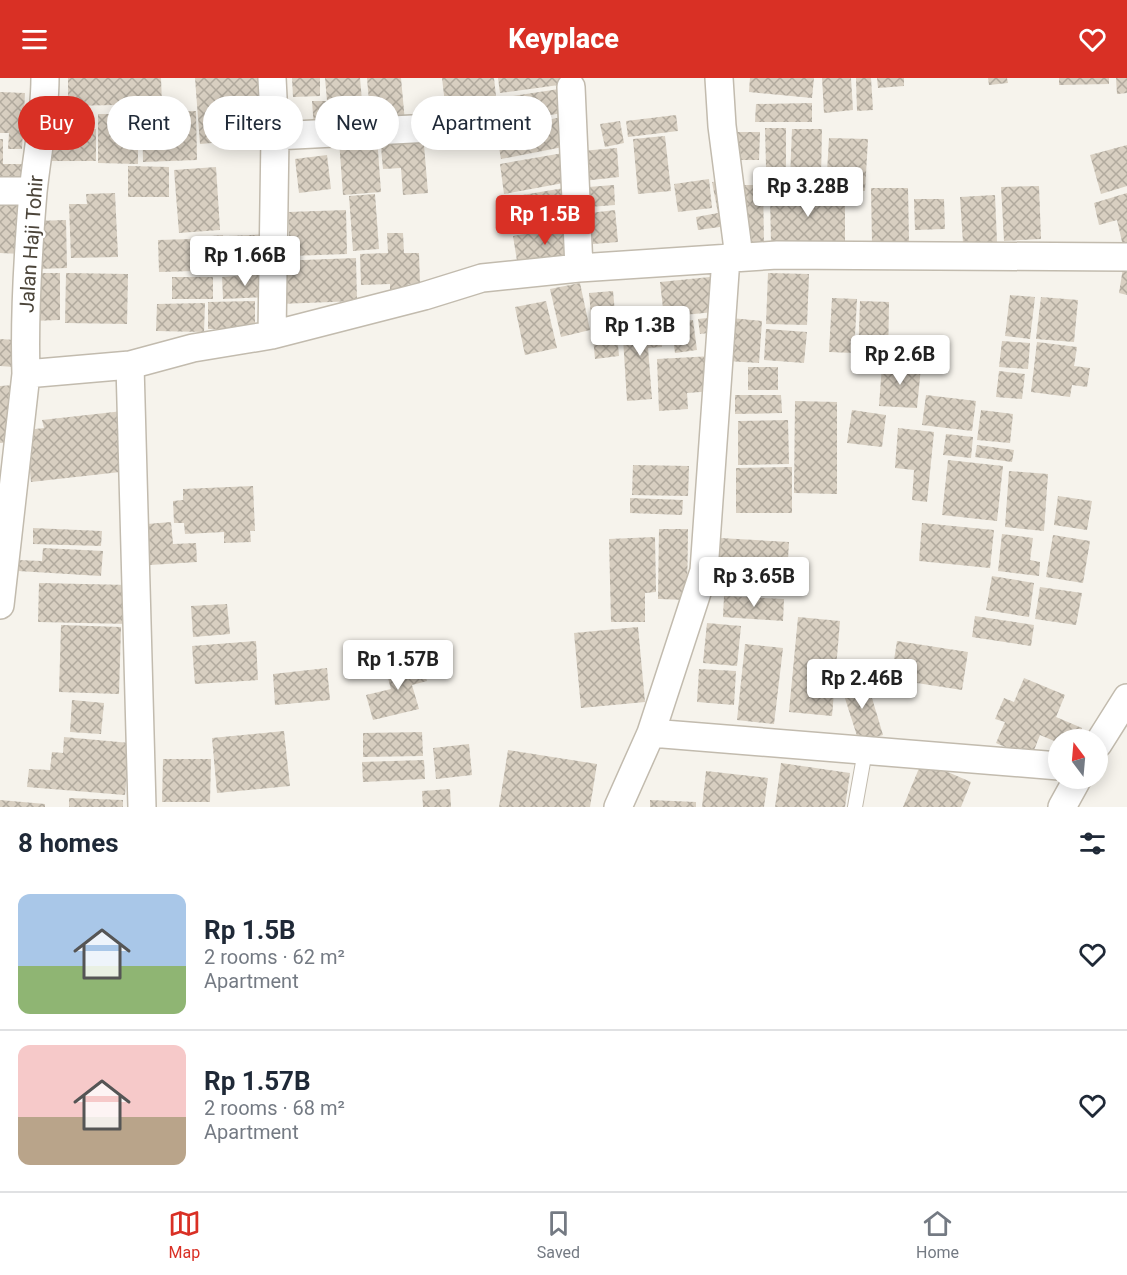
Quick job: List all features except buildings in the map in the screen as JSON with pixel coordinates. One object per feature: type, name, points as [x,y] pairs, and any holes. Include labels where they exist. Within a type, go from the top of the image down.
[{"type":"street","name":"Jalan Haji Tohir","points":[[0,604],[26,374],[25,344],[33,191],[45,108],[45,78]]},
{"type":"street","points":[[272,78],[273,96]]},
{"type":"street","points":[[618,807],[651,734],[704,571],[732,258],[719,78]]},
{"type":"street","points":[[571,87],[579,267]]},
{"type":"street","points":[[303,135],[411,129]]},
{"type":"street","points":[[272,335],[275,150]]},
{"type":"street","points":[[0,191],[33,191]]},
{"type":"street","points":[[26,374],[130,365],[193,348],[272,335],[424,296],[482,278],[579,267],[777,255],[1127,257]]},
{"type":"street","points":[[130,365],[142,807]]},
{"type":"street","points":[[1107,729],[1127,698]]},
{"type":"street","points":[[651,734],[1048,765]]},
{"type":"street","points":[[1062,807],[1072,789]]},
{"type":"lane","points":[[855,807],[865,751]]}]
